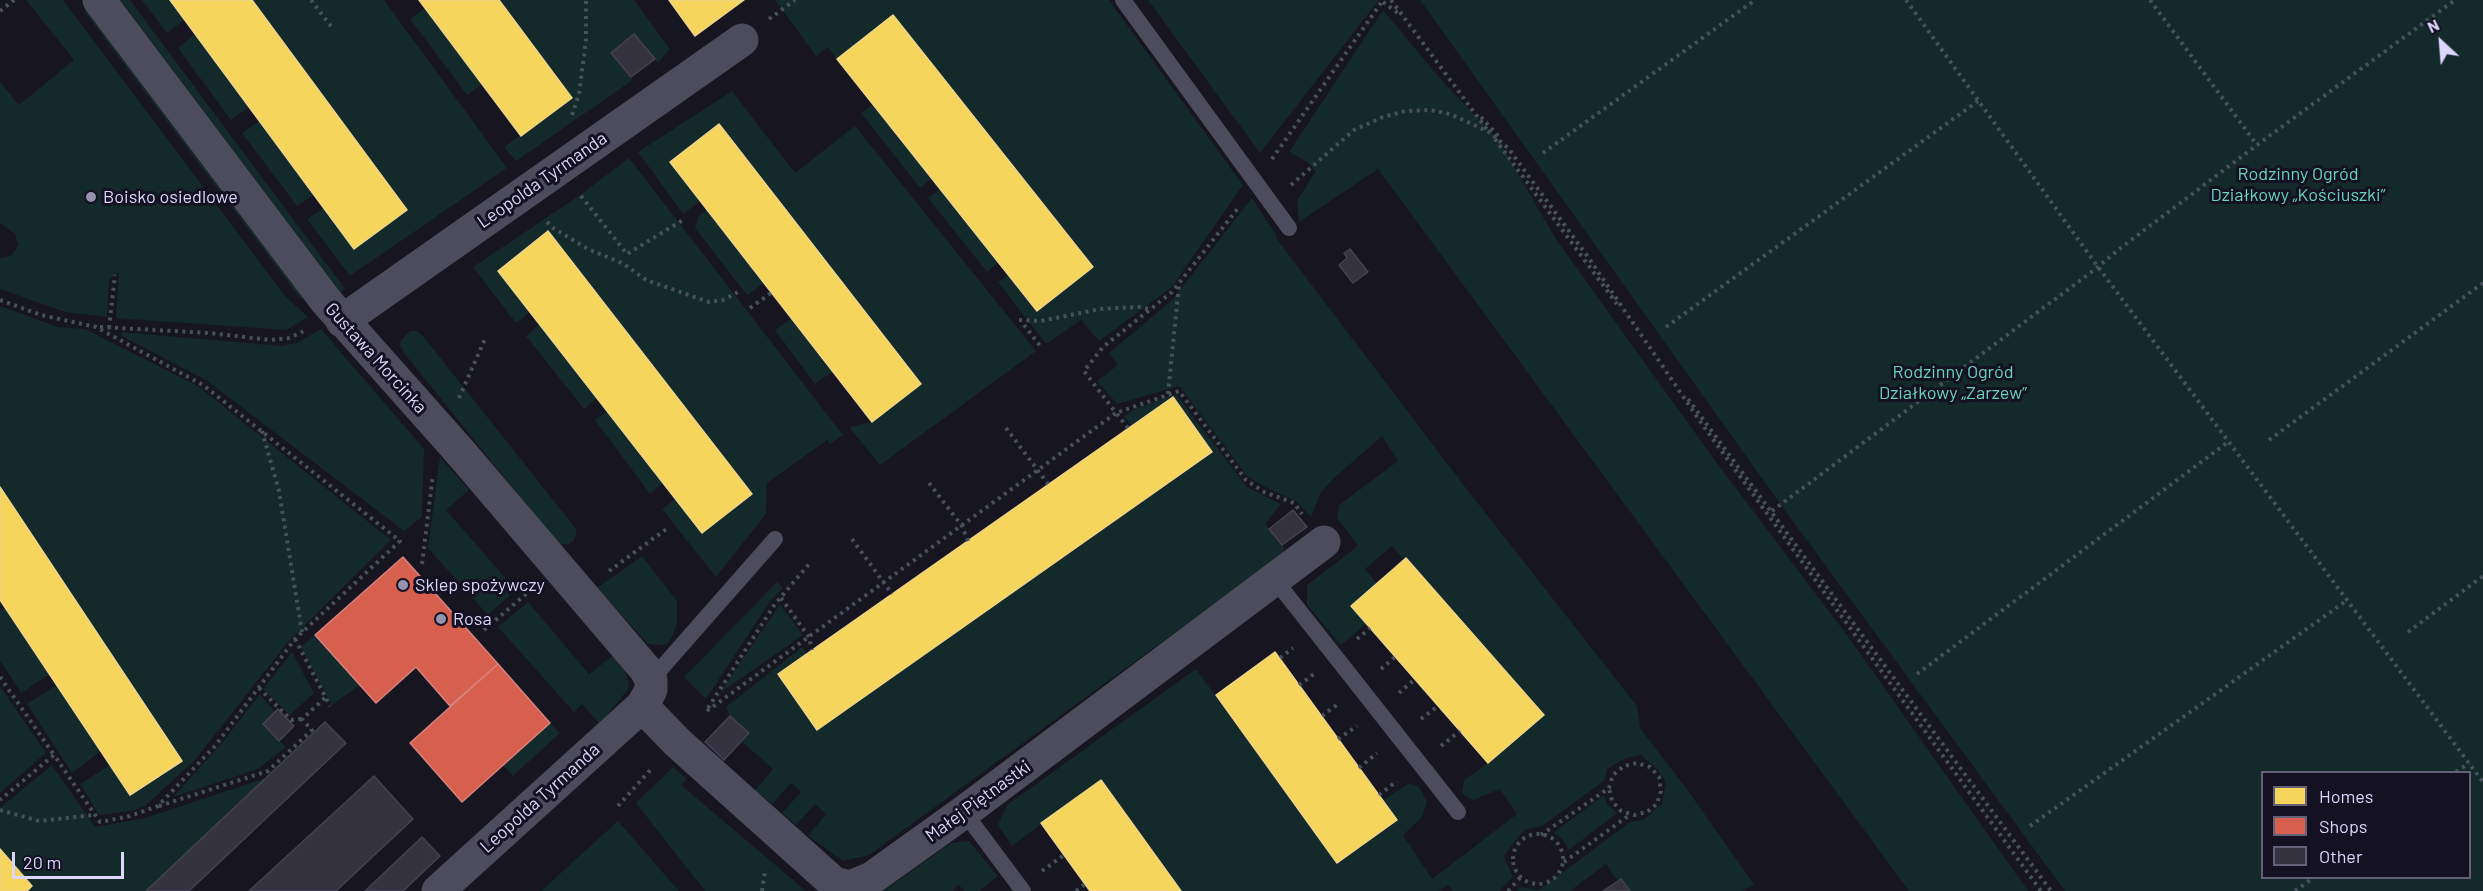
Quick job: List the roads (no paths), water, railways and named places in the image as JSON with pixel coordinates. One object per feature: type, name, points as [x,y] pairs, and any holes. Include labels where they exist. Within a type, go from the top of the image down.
[{"type":"street","name":"Gustawa Morcinka","points":[[99,0],[342,321],[461,453],[646,670],[646,693]]},
{"type":"street","name":"Leopolda Tyrmanda","points":[[342,321],[742,40]]},
{"type":"street","name":"Małej Piętnastki","points":[[646,693],[678,742],[834,883],[850,887],[872,878],[964,812],[1324,542]]},
{"type":"street","name":"Leopolda Tyrmanda","points":[[438,891],[646,693]]},
{"type":"lane","points":[[1123,0],[1289,228]]},
{"type":"lane","points":[[646,693],[776,539]]},
{"type":"lane","points":[[1275,580],[1458,812]]},
{"type":"lane","points":[[964,812],[1023,891]]},
{"type":"place","name":"Boisko osiedlowe","points":[[91,197]]},
{"type":"place","name":"Sklep spożywczy","points":[[403,585]]},
{"type":"place","name":"Rosa","points":[[441,619]]},
{"type":"park label","name":"Rodzinny Ogród Działkowy „Kościuszki”","points":[[2298,184]]},
{"type":"park label","name":"Rodzinny Ogród Działkowy „Zarzew”","points":[[1953,382]]}]
